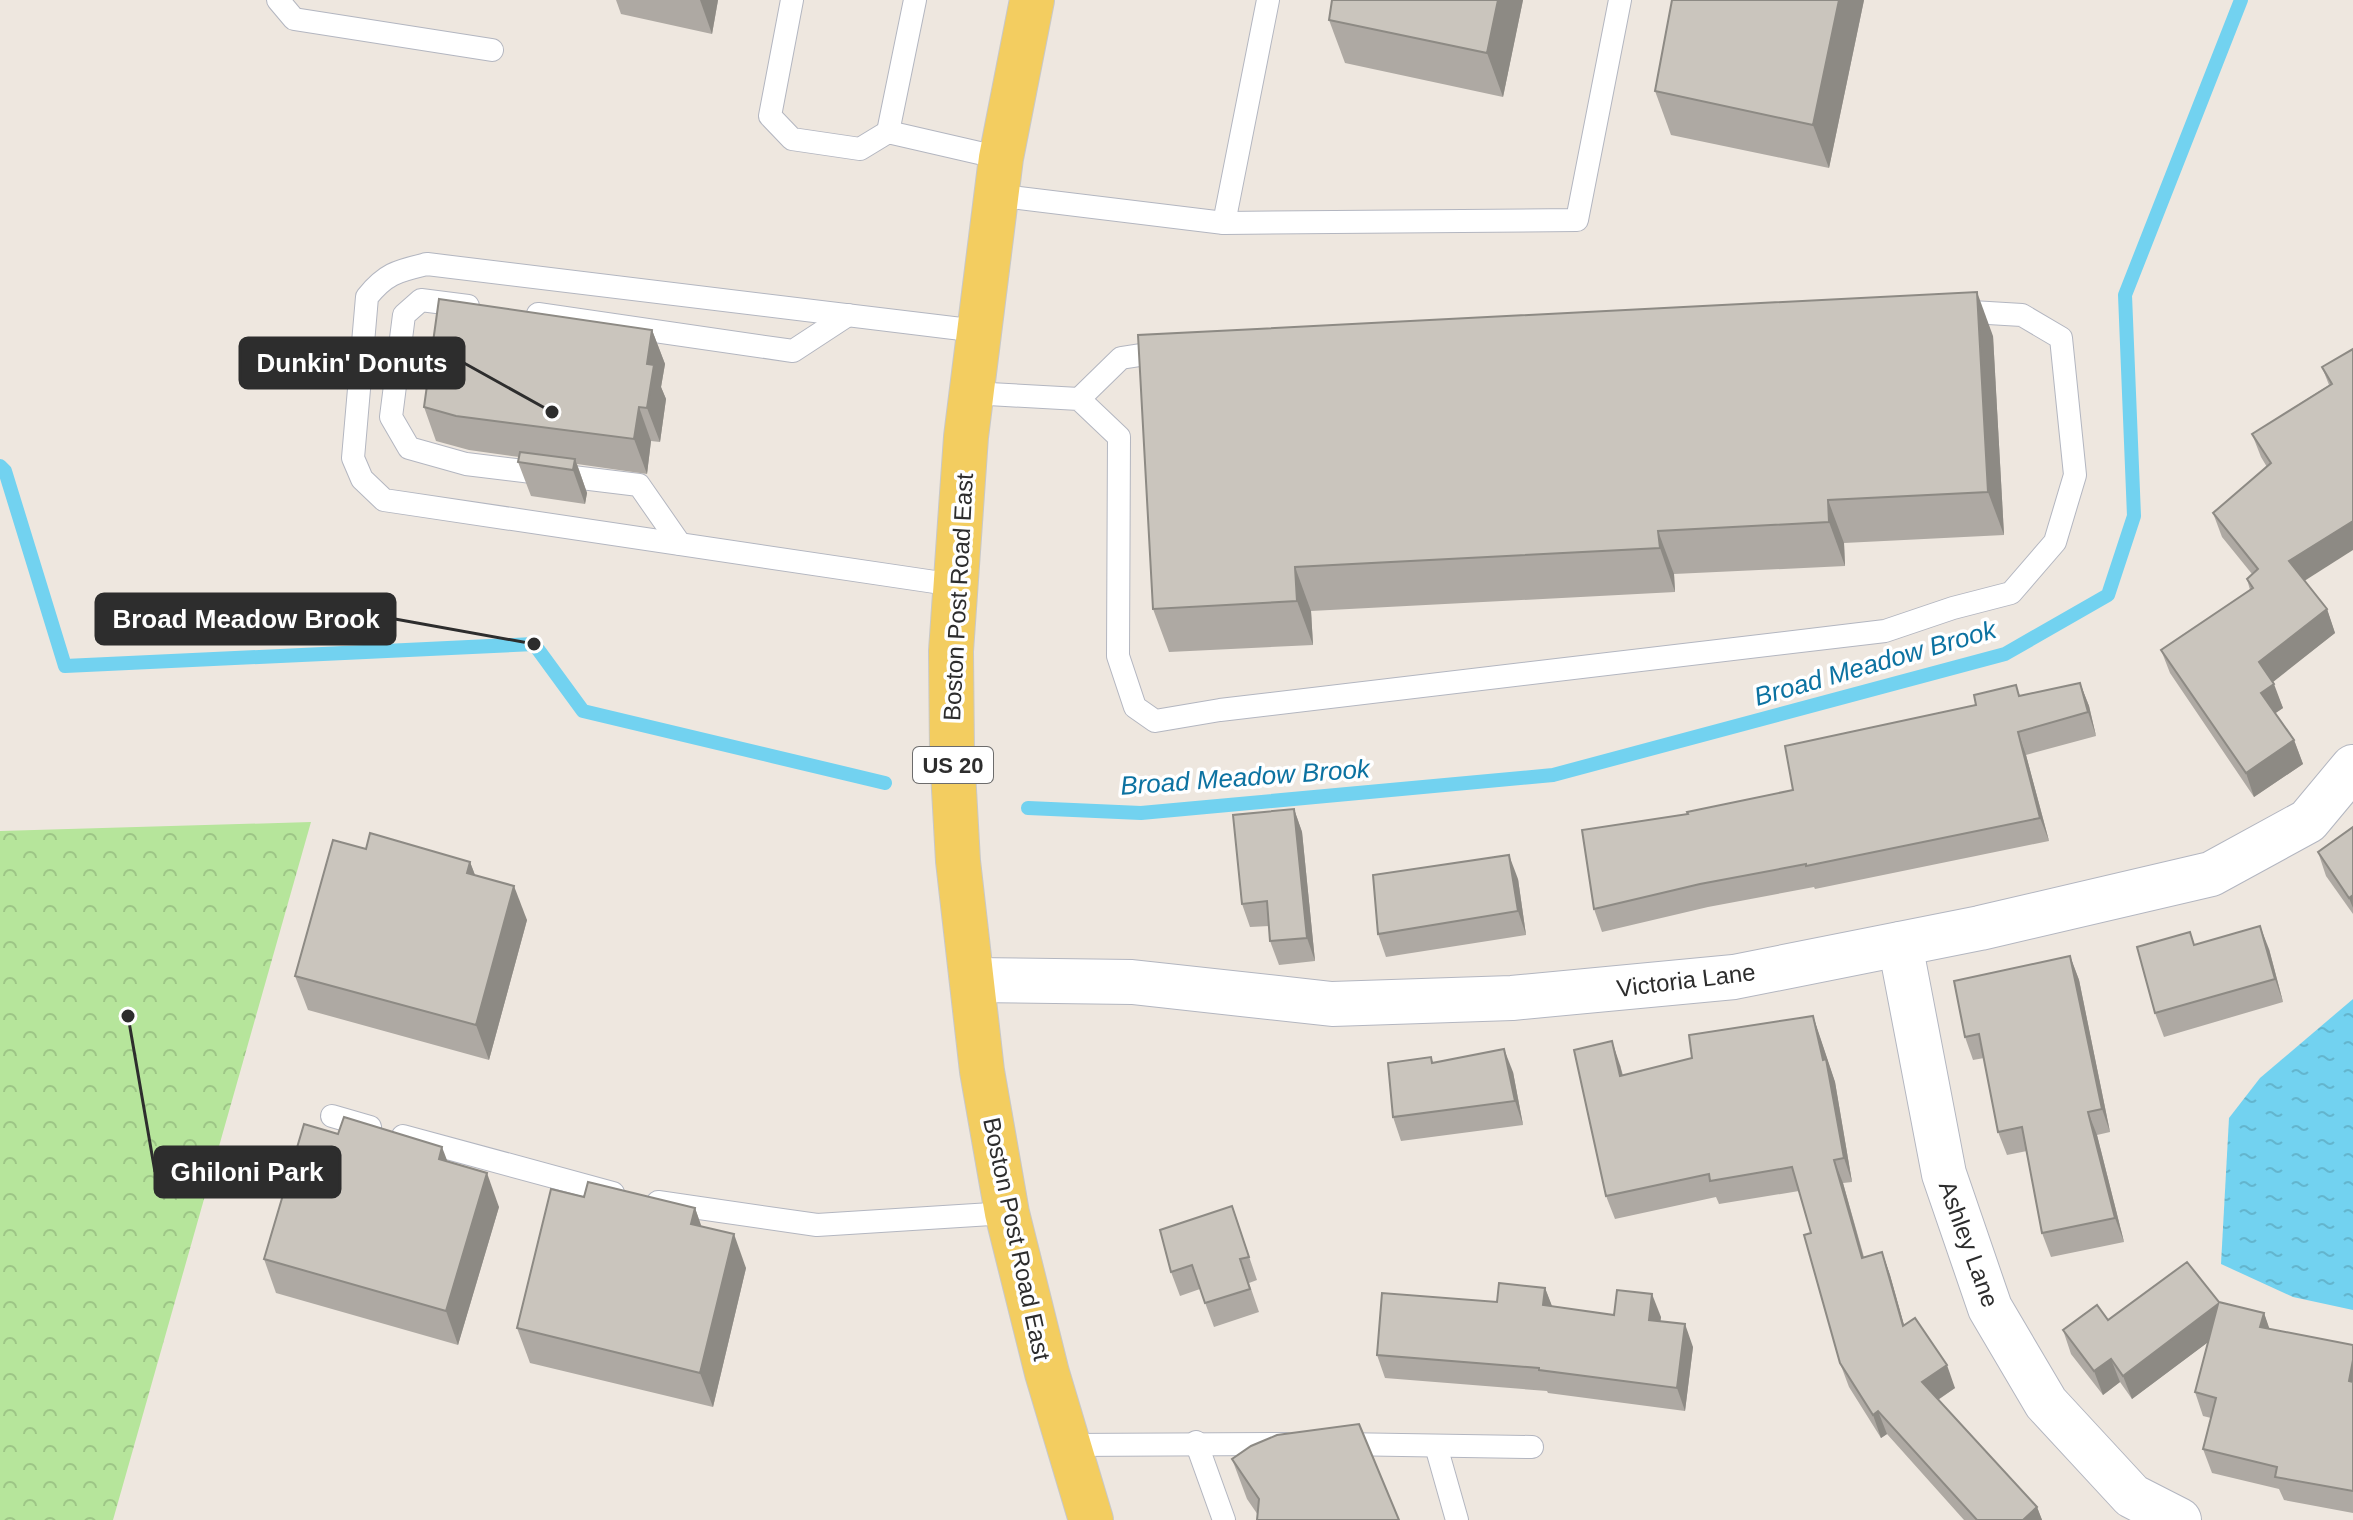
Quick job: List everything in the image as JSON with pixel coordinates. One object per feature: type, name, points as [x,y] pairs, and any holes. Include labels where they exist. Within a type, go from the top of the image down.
[{"type":"main road","name":"Boston Post Road East","points":[[1032,0],[998,176],[971,393],[951,651],[952,754],[958,861],[982,1071],[1007,1213],[1067,1445],[1091,1520]]},
{"type":"street","name":"Victoria Lane","points":[[972,980],[1132,982],[1332,1004],[1497,999],[1734,977],[1900,944],[2211,874],[2308,821],[2353,767]]},
{"type":"street","name":"Ashley Lane","points":[[1900,944],[1944,1174],[1990,1308],[2046,1403],[2132,1496],[2179,1520]]},
{"type":"lane","points":[[278,0],[294,19],[492,50]]},
{"type":"lane","points":[[792,0],[770,116],[792,139],[860,149],[888,132],[915,0]]},
{"type":"lane","points":[[1224,223],[1268,0]]},
{"type":"lane","points":[[888,132],[998,176],[1224,223],[1577,220],[1620,0]]},
{"type":"lane","points":[[955,585],[384,500],[362,479],[353,458],[367,297],[381,280],[397,271],[427,264],[978,331]]},
{"type":"lane","points":[[494,309],[421,300],[404,315],[391,417],[409,448],[466,464],[639,485],[680,544]]},
{"type":"lane","points":[[971,393],[1079,399],[1119,437],[1118,656],[1135,707],[1155,721],[1220,710],[1885,631],[2011,593],[2055,542],[2075,475],[2061,338],[2022,315],[1965,310],[1933,312]]},
{"type":"lane","points":[[524,312],[793,351],[848,315]]},
{"type":"lane","points":[[1079,399],[1121,358],[1194,350]]},
{"type":"lane","points":[[332,1116],[633,1198],[817,1225],[1007,1213]]},
{"type":"lane","points":[[1067,1445],[1196,1442],[1532,1447]]},
{"type":"lane","points":[[1196,1442],[1224,1520]]},
{"type":"lane","points":[[1436,1446],[1457,1520]]},
{"type":"green space","points":[[311,822],[113,1520],[0,1520],[0,831]]},
{"type":"water","points":[[2353,999],[2353,1310],[2293,1297],[2221,1264],[2229,1118],[2260,1078]]},
{"type":"building","points":[[1332,0],[1498,0],[1487,53],[1329,20]]},
{"type":"building","points":[[1672,0],[1839,0],[1813,125],[1655,91]]},
{"type":"building","points":[[1977,292],[1988,492],[1828,500],[1829,522],[1658,531],[1660,548],[1295,567],[1297,601],[1153,609],[1138,335]]},
{"type":"building","points":[[439,299],[652,330],[647,364],[654,365],[647,408],[639,407],[634,439],[456,416],[424,407]]},
{"type":"building","points":[[2353,349],[2353,521],[2289,561],[2327,609],[2259,662],[2274,684],[2261,693],[2294,740],[2246,773],[2161,650],[2253,588],[2247,579],[2258,569],[2213,513],[2271,463],[2252,434],[2332,384],[2322,367]]},
{"type":"building","points":[[520,452],[575,459],[573,470],[518,462]]},
{"type":"building","points":[[2080,683],[2088,712],[2018,732],[2040,818],[1806,866],[1700,884],[1594,909],[1582,830],[1688,814],[1793,790],[1785,746],[1976,705],[1974,695],[2016,685],[2019,696]]},
{"type":"building","points":[[1294,809],[1307,938],[1270,941],[1267,901],[1242,904],[1233,815]]},
{"type":"building","points":[[2353,827],[2353,895],[2349,898],[2318,852]]},
{"type":"building","points":[[370,833],[470,862],[467,873],[514,886],[476,1025],[295,976],[333,840],[366,849]]},
{"type":"building","points":[[1509,855],[1518,911],[1378,934],[1373,875]]},
{"type":"building","points":[[2260,926],[2275,979],[2155,1013],[2137,947],[2190,932],[2194,945]]},
{"type":"building","points":[[2070,956],[2102,1109],[2088,1112],[2115,1218],[2042,1233],[2022,1127],[1998,1132],[1979,1034],[1965,1037],[1954,981]]},
{"type":"building","points":[[1813,1016],[1823,1060],[1826,1059],[1844,1158],[1834,1160],[1862,1258],[1882,1252],[1903,1326],[1915,1318],[1947,1365],[1922,1382],[2037,1507],[2023,1520],[1977,1520],[1878,1411],[1873,1415],[1840,1363],[1804,1235],[1811,1233],[1792,1167],[1710,1181],[1709,1174],[1606,1196],[1574,1050],[1612,1041],[1620,1076],[1692,1058],[1689,1035]]},
{"type":"building","points":[[1504,1049],[1515,1101],[1393,1117],[1388,1063],[1431,1057],[1432,1063]]},
{"type":"building","points":[[344,1117],[442,1147],[439,1159],[487,1173],[446,1311],[264,1259],[304,1124],[338,1134]]},
{"type":"building","points":[[588,1182],[695,1208],[691,1224],[734,1234],[700,1373],[517,1328],[551,1189],[584,1197]]},
{"type":"building","points":[[1232,1206],[1249,1257],[1240,1259],[1250,1289],[1205,1303],[1192,1265],[1171,1272],[1160,1230]]},
{"type":"building","points":[[2187,1262],[2219,1302],[2264,1313],[2260,1327],[2353,1345],[2349,1381],[2353,1382],[2353,1491],[2275,1477],[2277,1467],[2203,1449],[2216,1398],[2195,1392],[2218,1304],[2123,1376],[2111,1359],[2094,1371],[2063,1330],[2097,1305],[2108,1320]]},
{"type":"building","points":[[1499,1283],[1545,1288],[1543,1305],[1614,1315],[1617,1290],[1652,1294],[1649,1320],[1685,1324],[1677,1388],[1539,1368],[1377,1355],[1382,1293],[1497,1302]]},
{"type":"building","points":[[1359,1424],[1399,1520],[1257,1520],[1259,1499],[1232,1459],[1251,1446],[1277,1435]]},
{"type":"waterway","name":"Broad Meadow Brook","points":[[1028,808],[1141,813],[1553,775],[2005,654],[2108,595],[2134,516],[2125,295],[2241,0]]},
{"type":"waterway","name":"Broad Meadow Brook","points":[[0,466],[5,471],[65,666],[534,644],[583,711],[885,783]]},
{"type":"place","name":"Dunkin' Donuts","points":[[552,412]]},
{"type":"place","name":"Broad Meadow Brook","points":[[534,644]]},
{"type":"place","name":"Ghiloni Park","points":[[128,1016]]}]
